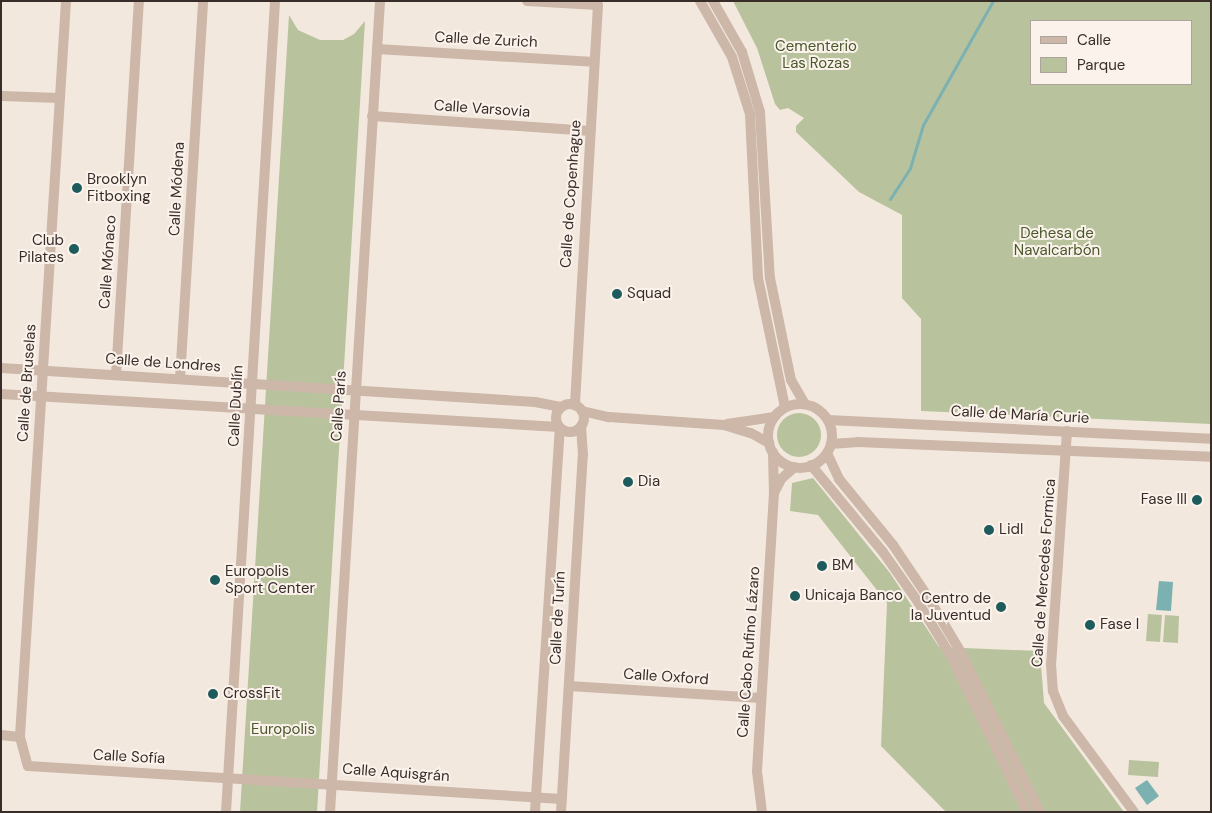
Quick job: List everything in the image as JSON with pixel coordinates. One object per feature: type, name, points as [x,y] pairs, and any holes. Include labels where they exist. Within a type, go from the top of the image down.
[{"type":"street","name":"Calle de Bruselas","points":[[28,766],[20,737],[66,1]]},
{"type":"street","name":"Calle Mónaco","points":[[116,375],[139,1]]},
{"type":"street","name":"Calle Módena","points":[[180,379],[203,1]]},
{"type":"street","name":"Calle Dublín","points":[[226,812],[275,1]]},
{"type":"street","name":"Calle París","points":[[330,812],[380,1]]},
{"type":"street","name":"Calle de Copenhague","points":[[527,1],[598,5],[574,385],[571,406]]},
{"type":"street","points":[[700,1],[732,57],[750,114],[758,278],[786,407]]},
{"type":"street","points":[[713,1],[742,52],[760,112],[771,286],[791,380],[805,404]]},
{"type":"street","name":"Calle de Zurich","points":[[377,49],[594,62]]},
{"type":"street","points":[[1,96],[60,98]]},
{"type":"street","name":"Calle Varsovia","points":[[372,116],[590,131]]},
{"type":"street","name":"Calle de Londres","points":[[1,368],[535,402],[571,406],[610,417]]},
{"type":"street","points":[[1,394],[560,427],[573,431],[581,425],[610,417],[724,425],[751,433],[771,448],[782,462],[795,467],[811,465],[829,449],[858,442],[1211,457]]},
{"type":"street","points":[[724,425],[774,417],[786,407],[805,404],[814,407],[828,420],[829,449],[840,479],[893,545],[928,597],[960,651],[1040,812]]},
{"type":"street","name":"Calle de Turín","points":[[535,812],[560,427],[556,416],[571,406],[581,425],[583,455],[561,812]]},
{"type":"street","points":[[771,448],[768,434],[774,417]]},
{"type":"street","name":"Calle de María Curie","points":[[828,420],[1068,431],[1211,440]]},
{"type":"street","name":"Calle de Mercedes Formica","points":[[1068,431],[1051,664],[1053,691],[1063,716],[1134,812]]},
{"type":"street","name":"Calle Cabo Rufino Lázaro","points":[[762,812],[757,771],[774,494],[771,448]]},
{"type":"street","points":[[811,465],[878,545],[918,602],[951,656],[1027,812]]},
{"type":"street","name":"Calle Cabo Rufino Lázaro","points":[[774,494],[781,479],[795,467]]},
{"type":"street","name":"Calle Oxford","points":[[568,686],[761,698]]},
{"type":"street","points":[[1,735],[20,737]]},
{"type":"street","name":"Calle Sofía","points":[[28,766],[229,777]]},
{"type":"street","name":"Calle Aquisgrán","points":[[229,777],[562,799]]},
{"type":"green space","name":"Dehesa de Navalcarbón","points":[[733,1],[1211,1],[1211,424],[921,411],[921,319],[902,298],[902,215],[859,192],[796,132],[796,126],[804,118],[788,108],[780,110],[775,104],[757,48]]},
{"type":"green space","name":"Europolis","points":[[289,15],[298,30],[320,40],[343,40],[354,34],[365,21],[317,812],[240,812]]},
{"type":"green space","points":[[799,413],[811,417],[817,423],[821,435],[817,447],[811,453],[799,457],[787,453],[781,447],[777,435],[781,423],[787,417]]},
{"type":"green space","points":[[813,478],[890,573],[939,647],[1040,651],[1044,703],[1124,812],[946,812],[881,746],[887,603],[818,515],[790,511],[792,483]]},
{"type":"green space","points":[[1148,614],[1162,615],[1160,642],[1146,641]]},
{"type":"green space","points":[[1165,615],[1179,616],[1178,643],[1163,642]]},
{"type":"green space","points":[[1129,760],[1159,762],[1158,777],[1128,775]]},
{"type":"water","points":[[1159,581],[1173,582],[1171,611],[1156,610]]},
{"type":"water","points":[[1147,780],[1159,796],[1147,805],[1135,788]]},
{"type":"waterway","points":[[890,199],[910,168],[923,125],[993,1]]},
{"type":"place","name":"Brooklyn Fitboxing","points":[[77,188]]},
{"type":"place","name":"Club Pilates","points":[[74,249]]},
{"type":"place","name":"Squad","points":[[617,294]]},
{"type":"place","name":"Dia","points":[[628,482]]},
{"type":"place","name":"Fase III","points":[[1197,500]]},
{"type":"place","name":"Lidl","points":[[989,530]]},
{"type":"place","name":"BM","points":[[822,566]]},
{"type":"place","name":"Europolis Sport Center","points":[[215,580]]},
{"type":"place","name":"Unicaja Banco","points":[[795,596]]},
{"type":"place","name":"Centro de la Juventud","points":[[1001,607]]},
{"type":"place","name":"Fase I","points":[[1090,625]]},
{"type":"place","name":"CrossFit","points":[[213,694]]},
{"type":"park label","name":"Cementerio Las Rozas","points":[[816,54]]}]
